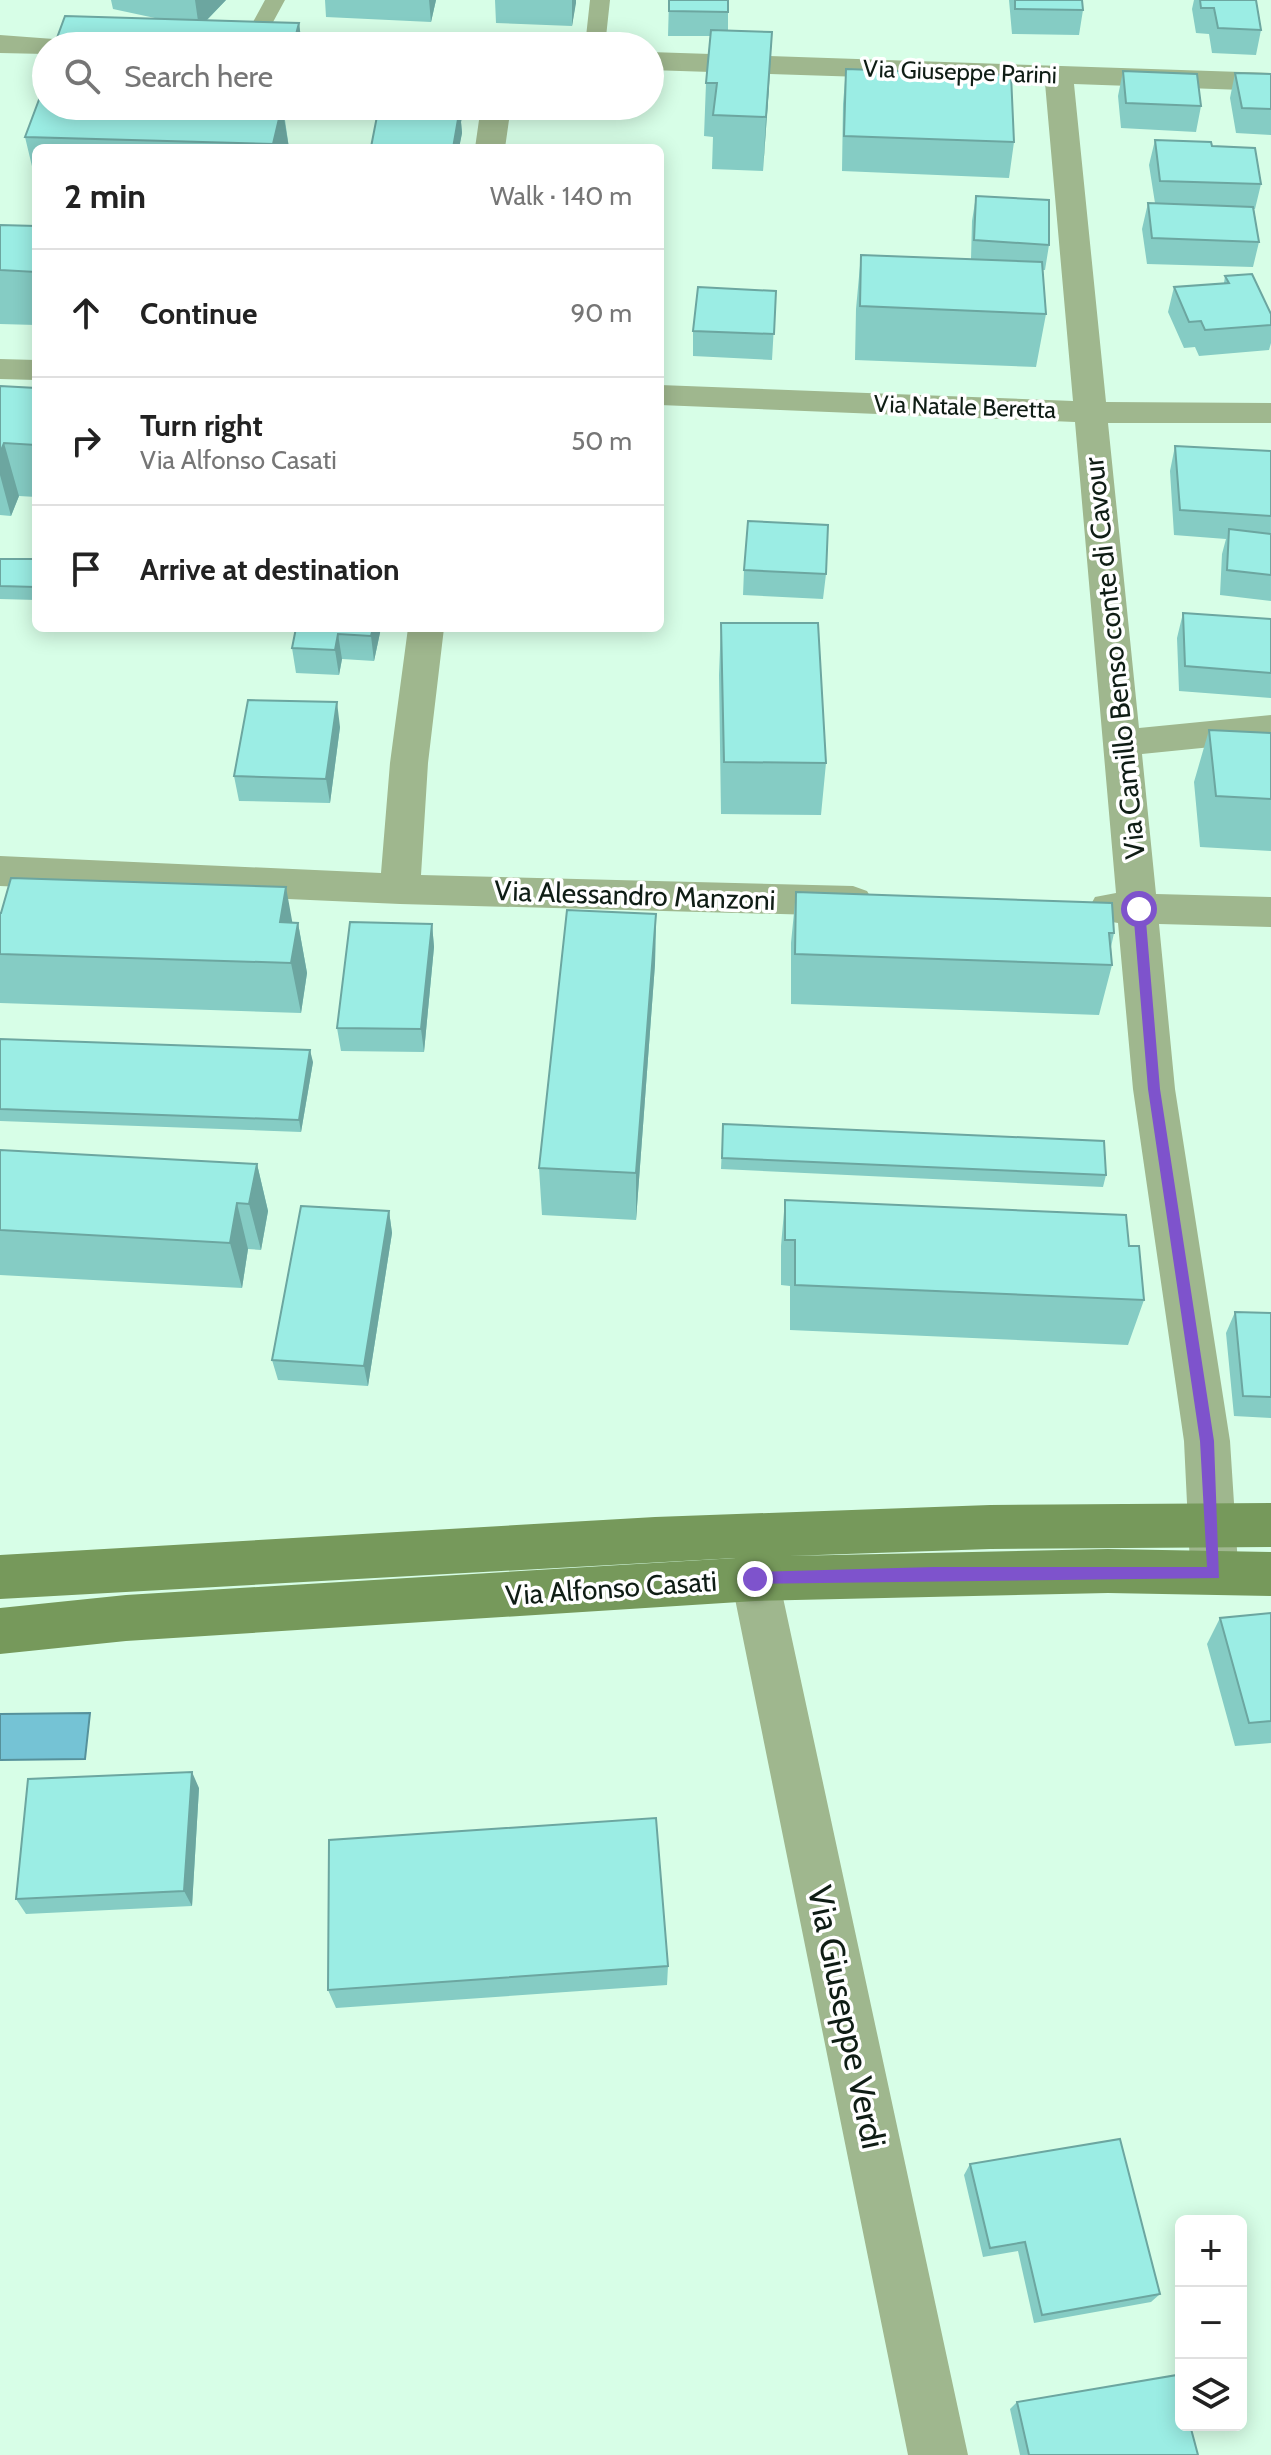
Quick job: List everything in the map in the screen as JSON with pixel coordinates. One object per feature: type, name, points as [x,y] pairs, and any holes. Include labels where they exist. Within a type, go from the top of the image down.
[{"type":"main road","name":"Via Alfonso Casati","points":[[0,1577],[518,1545],[990,1527],[1271,1525]]},
{"type":"main road","name":"Via Alfonso Casati","points":[[0,1631],[126,1618],[755,1579],[950,1573],[1271,1574]]},
{"type":"street","points":[[0,44],[32,45]]},
{"type":"street","name":"Via Giuseppe Parini","points":[[664,62],[1271,82]]},
{"type":"street","name":"Via Camillo Benso conte di Cavour","points":[[1059,76],[1154,1089],[1207,1441],[1214,1573]]},
{"type":"street","points":[[491,144],[494,120]]},
{"type":"street","points":[[0,369],[32,370]]},
{"type":"street","name":"Via Natale Beretta","points":[[664,395],[1089,412],[1270,414]]},
{"type":"street","points":[[400,889],[409,763],[425,632]]},
{"type":"street","points":[[1123,743],[1271,728]]},
{"type":"street","name":"Via Alessandro Manzoni","points":[[0,871],[400,889],[887,902]]},
{"type":"street","points":[[1076,907],[1271,912]]},
{"type":"street","name":"Via Giuseppe Verdi","points":[[755,1579],[938,2455]]},
{"type":"lane","points":[[258,32],[275,0]]},
{"type":"lane","points":[[597,32],[600,0]]},
{"type":"water","points":[[90,1713],[85,1759],[0,1760],[0,1714]]},
{"type":"building","points":[[669,0],[728,0],[728,12],[669,11]]},
{"type":"building","points":[[1015,0],[1082,0],[1083,10],[1015,9]]},
{"type":"building","points":[[1200,0],[1256,0],[1261,30],[1218,28],[1214,8],[1201,8]]},
{"type":"building","points":[[65,16],[299,23],[297,32],[59,32]]},
{"type":"building","points":[[711,30],[772,32],[766,117],[713,115],[717,83],[706,83]]},
{"type":"building","points":[[846,69],[1011,75],[1014,142],[844,136]]},
{"type":"building","points":[[1123,71],[1197,74],[1201,106],[1126,103]]},
{"type":"building","points":[[1235,73],[1271,74],[1271,109],[1242,108]]},
{"type":"building","points":[[32,118],[279,120],[273,144],[25,137]]},
{"type":"building","points":[[376,120],[458,120],[454,144],[372,144]]},
{"type":"building","points":[[1155,140],[1211,142],[1212,146],[1255,148],[1261,184],[1160,181]]},
{"type":"building","points":[[976,196],[1049,200],[1049,245],[974,240]]},
{"type":"building","points":[[1148,203],[1253,207],[1259,242],[1152,238]]},
{"type":"building","points":[[0,225],[32,226],[32,272],[0,270]]},
{"type":"building","points":[[861,255],[1042,262],[1046,314],[860,306]]},
{"type":"building","points":[[1252,274],[1271,314],[1271,325],[1205,330],[1201,321],[1189,322],[1174,287],[1229,283],[1225,276]]},
{"type":"building","points":[[698,287],[776,291],[774,334],[693,331]]},
{"type":"building","points":[[0,386],[32,388],[32,445],[4,443],[0,453]]},
{"type":"building","points":[[1175,446],[1271,451],[1271,516],[1180,510]]},
{"type":"building","points":[[748,521],[828,525],[826,574],[744,570]]},
{"type":"building","points":[[1229,529],[1271,534],[1271,575],[1227,570]]},
{"type":"building","points":[[0,559],[32,559],[32,587],[0,586]]},
{"type":"building","points":[[1183,613],[1271,619],[1271,673],[1185,666]]},
{"type":"building","points":[[721,623],[818,623],[826,763],[724,762]]},
{"type":"building","points":[[295,632],[372,632],[371,636],[338,634],[335,650],[292,648]]},
{"type":"building","points":[[248,700],[337,702],[326,779],[234,776]]},
{"type":"building","points":[[1209,730],[1271,733],[1271,799],[1216,796]]},
{"type":"building","points":[[11,878],[286,887],[280,922],[298,923],[291,963],[0,954],[0,913]]},
{"type":"building","points":[[796,892],[1112,903],[1114,933],[1109,933],[1112,965],[795,954]]},
{"type":"building","points":[[567,910],[656,914],[636,1173],[539,1168]]},
{"type":"building","points":[[350,922],[432,924],[421,1029],[337,1028]]},
{"type":"building","points":[[0,1039],[310,1050],[299,1120],[0,1109]]},
{"type":"building","points":[[723,1124],[1104,1141],[1106,1175],[722,1158]]},
{"type":"building","points":[[0,1150],[257,1164],[249,1204],[237,1203],[230,1243],[0,1230]]},
{"type":"building","points":[[785,1200],[1126,1215],[1129,1246],[1139,1246],[1144,1300],[795,1285],[795,1240],[785,1240]]},
{"type":"building","points":[[301,1206],[389,1211],[364,1366],[272,1360]]},
{"type":"building","points":[[1235,1312],[1271,1313],[1271,1397],[1243,1396]]},
{"type":"building","points":[[1271,1613],[1271,1721],[1249,1723],[1220,1618]]},
{"type":"building","points":[[192,1772],[184,1891],[16,1899],[28,1779]]},
{"type":"building","points":[[656,1818],[668,1966],[328,1990],[329,1840]]},
{"type":"building","points":[[1120,2139],[1160,2294],[1042,2315],[1025,2242],[990,2248],[970,2164]]},
{"type":"building","points":[[1175,2375],[1175,2431],[1192,2431],[1198,2455],[1029,2455],[1017,2402]]},
{"type":"route","points":[[755,1579],[934,1573],[1214,1573],[1207,1441],[1154,1089],[1139,909]]}]
